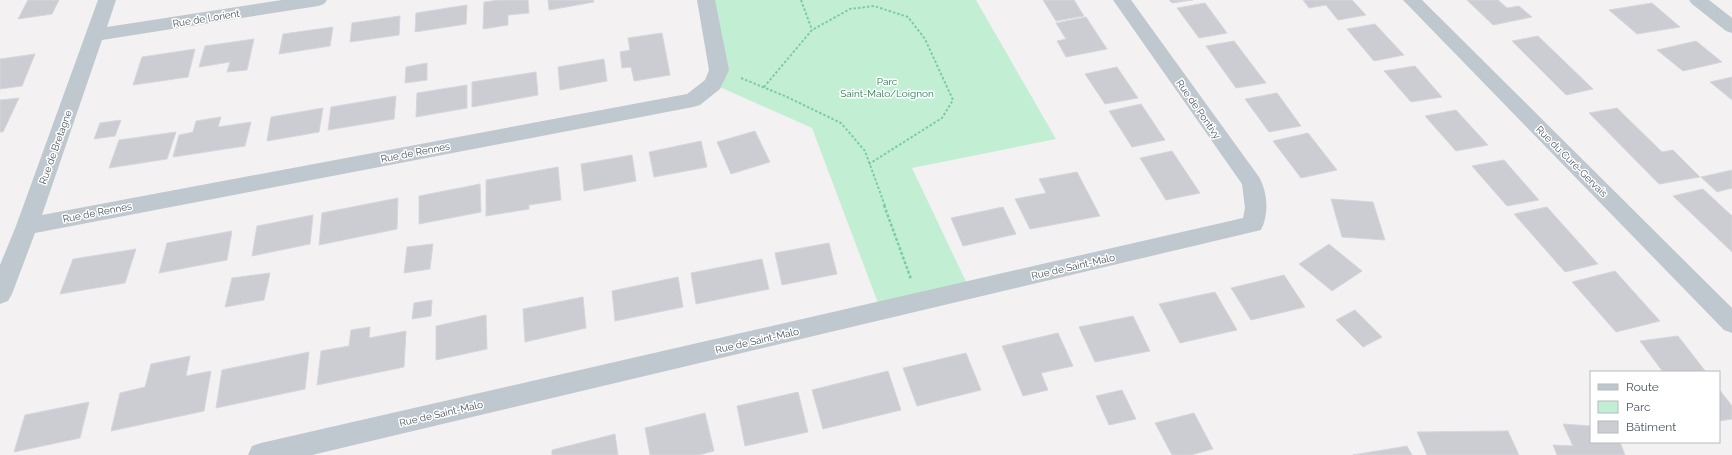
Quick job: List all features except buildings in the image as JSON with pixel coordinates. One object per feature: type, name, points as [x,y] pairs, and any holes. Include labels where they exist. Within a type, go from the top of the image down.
[{"type":"street","name":"Rue de Bretagne","points":[[0,294],[27,226],[94,35],[108,0]]},
{"type":"street","name":"Rue de Lorient","points":[[94,35],[318,0]]},
{"type":"street","points":[[706,0],[720,70]]},
{"type":"street","name":"Rue de Pontivy","points":[[1122,0],[1252,183],[1256,208],[1253,224]]},
{"type":"street","name":"Rue du Curé-Gervais","points":[[1412,0],[1732,323]]},
{"type":"street","points":[[1698,0],[1732,27]]},
{"type":"street","name":"Rue de Rennes","points":[[27,226],[693,100],[713,84],[720,70]]},
{"type":"street","name":"Rue de Saint-Malo","points":[[261,455],[1253,224]]},
{"type":"path","points":[[801,0],[812,30]]},
{"type":"path","points":[[764,87],[812,30],[850,9],[874,6],[908,18],[924,40],[953,100],[942,118],[869,164]]},
{"type":"path","points":[[720,70],[764,87],[841,123],[865,151],[919,302]]},
{"type":"green space","name":"Parc Saint-Malo/Loignon","points":[[706,0],[976,0],[1056,139],[912,168],[970,290],[881,311],[812,128],[713,84]]}]
